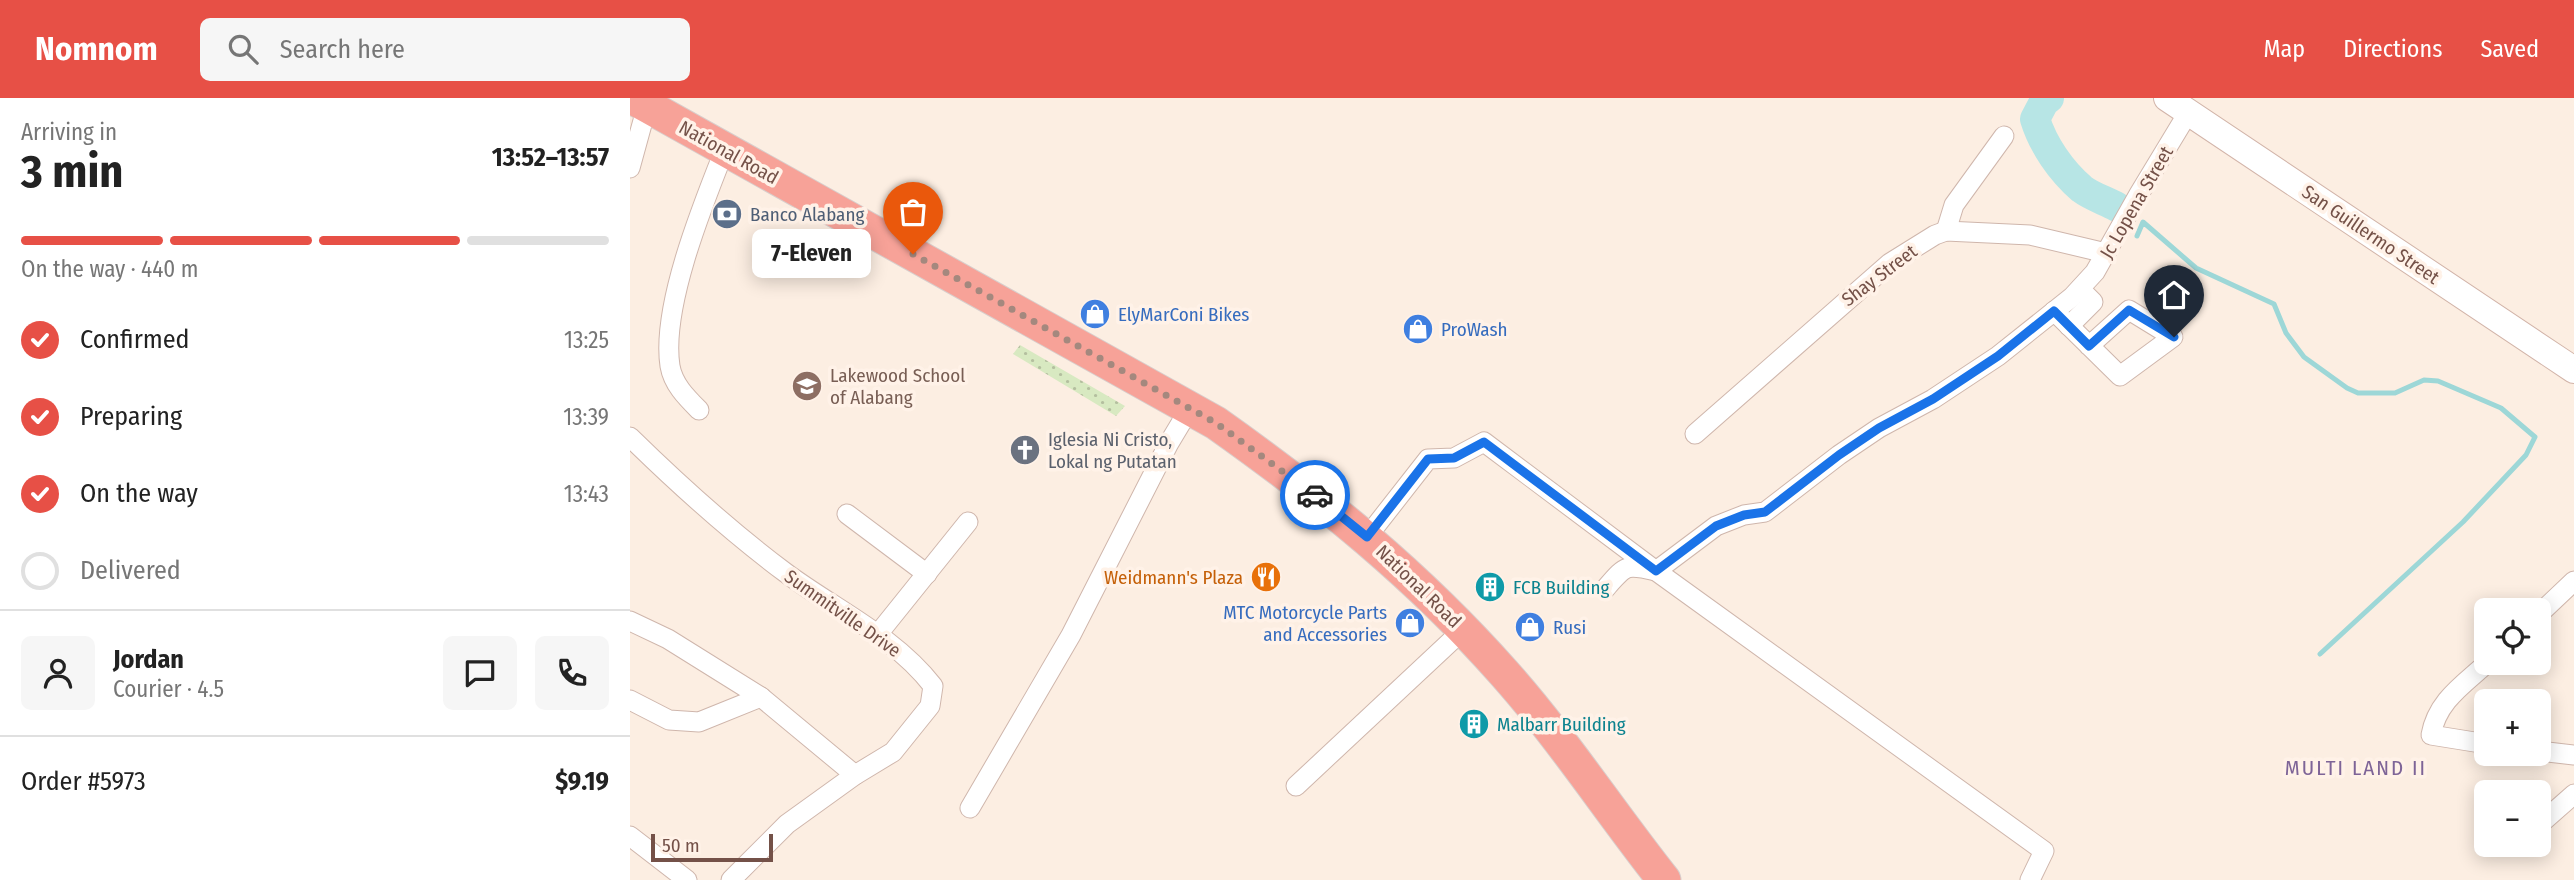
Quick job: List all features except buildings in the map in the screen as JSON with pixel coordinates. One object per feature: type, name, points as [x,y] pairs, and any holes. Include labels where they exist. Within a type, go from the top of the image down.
[{"type":"highway","name":"National Road","points":[[640,102],[1216,423],[1265,457],[1367,537],[1464,629],[1524,698],[1664,880]]},
{"type":"main road","name":"San Guillermo Street","points":[[2178,105],[2574,370]]},
{"type":"street","points":[[630,168],[640,102]]},
{"type":"street","name":"Jc Lopena Street","points":[[1656,571],[1716,526],[1744,515],[1765,512],[1879,428],[1933,399],[1988,363],[2080,289],[2095,272],[2139,194],[2178,105]]},
{"type":"street","points":[[2004,136],[1954,205],[1946,231],[2030,235],[2106,253]]},
{"type":"street","points":[[699,410],[684,394],[670,366],[672,323],[697,222],[725,149]]},
{"type":"street","name":"Shay Street","points":[[1695,434],[1891,263],[1946,231]]},
{"type":"street","points":[[2069,326],[2094,302],[2080,289]]},
{"type":"street","points":[[2054,311],[2089,346]]},
{"type":"street","points":[[970,808],[1071,635],[1149,480],[1189,408]]},
{"type":"street","name":"Summitville Drive","points":[[630,436],[691,495],[786,573],[878,634],[917,665],[933,686],[930,706],[893,752],[855,775],[788,824],[732,880]]},
{"type":"street","points":[[1367,537],[1428,459],[1454,458],[1484,442],[1656,571],[2044,851],[2030,880]]},
{"type":"street","points":[[847,513],[926,574]]},
{"type":"street","points":[[878,634],[968,522]]},
{"type":"street","points":[[1605,589],[1623,569],[1630,566],[1643,566],[1656,571]]},
{"type":"street","points":[[2551,603],[2574,581]]},
{"type":"street","points":[[630,621],[668,639],[761,697],[855,775]]},
{"type":"street","points":[[1296,786],[1464,629]]},
{"type":"street","points":[[2474,675],[2436,713],[2431,735],[2474,742]]},
{"type":"street","points":[[630,700],[669,720],[699,722],[761,697]]},
{"type":"street","points":[[2551,752],[2574,755]]},
{"type":"street","points":[[2551,814],[2574,794]]},
{"type":"street","points":[[630,836],[687,880]]},
{"type":"green space","points":[[1020,345],[1125,406],[1116,416],[1013,354]]},
{"type":"waterway","points":[[2049,98],[2035,119],[2048,148],[2060,166],[2082,189],[2117,207]]},
{"type":"waterway","points":[[2137,236],[2143,222],[2196,268],[2274,304],[2286,333],[2304,357],[2347,388],[2358,393],[2395,393],[2424,380],[2438,381],[2501,408],[2535,437],[2526,455],[2463,522],[2320,654]]},
{"type":"way so far","points":[[913,254],[1216,423],[1315,495]]},
{"type":"place","name":"Banco Alabang","points":[[727,214]]},
{"type":"place","name":"7-Eleven","points":[[913,254]]},
{"type":"place","name":"ElyMarConi Bikes","points":[[1095,314]]},
{"type":"place","name":"ProWash","points":[[1418,329]]},
{"type":"place","name":"Lakewood School of Alabang","points":[[807,386]]},
{"type":"place","name":"Iglesia Ni Cristo, Lokal ng Putatan","points":[[1025,450]]},
{"type":"place","name":"Weidmann's Plaza","points":[[1266,577]]},
{"type":"place","name":"FCB Building","points":[[1490,587]]},
{"type":"place","name":"MTC Motorcycle Parts and Accessories","points":[[1410,623]]},
{"type":"place","name":"Rusi","points":[[1530,627]]},
{"type":"place","name":"Malbarr Building","points":[[1474,724]]},
{"type":"district","name":"MULTI LAND II","points":[[2356,768]]},
{"type":"route","points":[[1315,495],[1367,537],[1428,459],[1454,458],[1484,442],[1656,571],[1716,526],[1744,515],[1765,512],[1879,428],[1933,399],[1998,356],[2054,311],[2089,346],[2129,310],[2174,337]]}]
